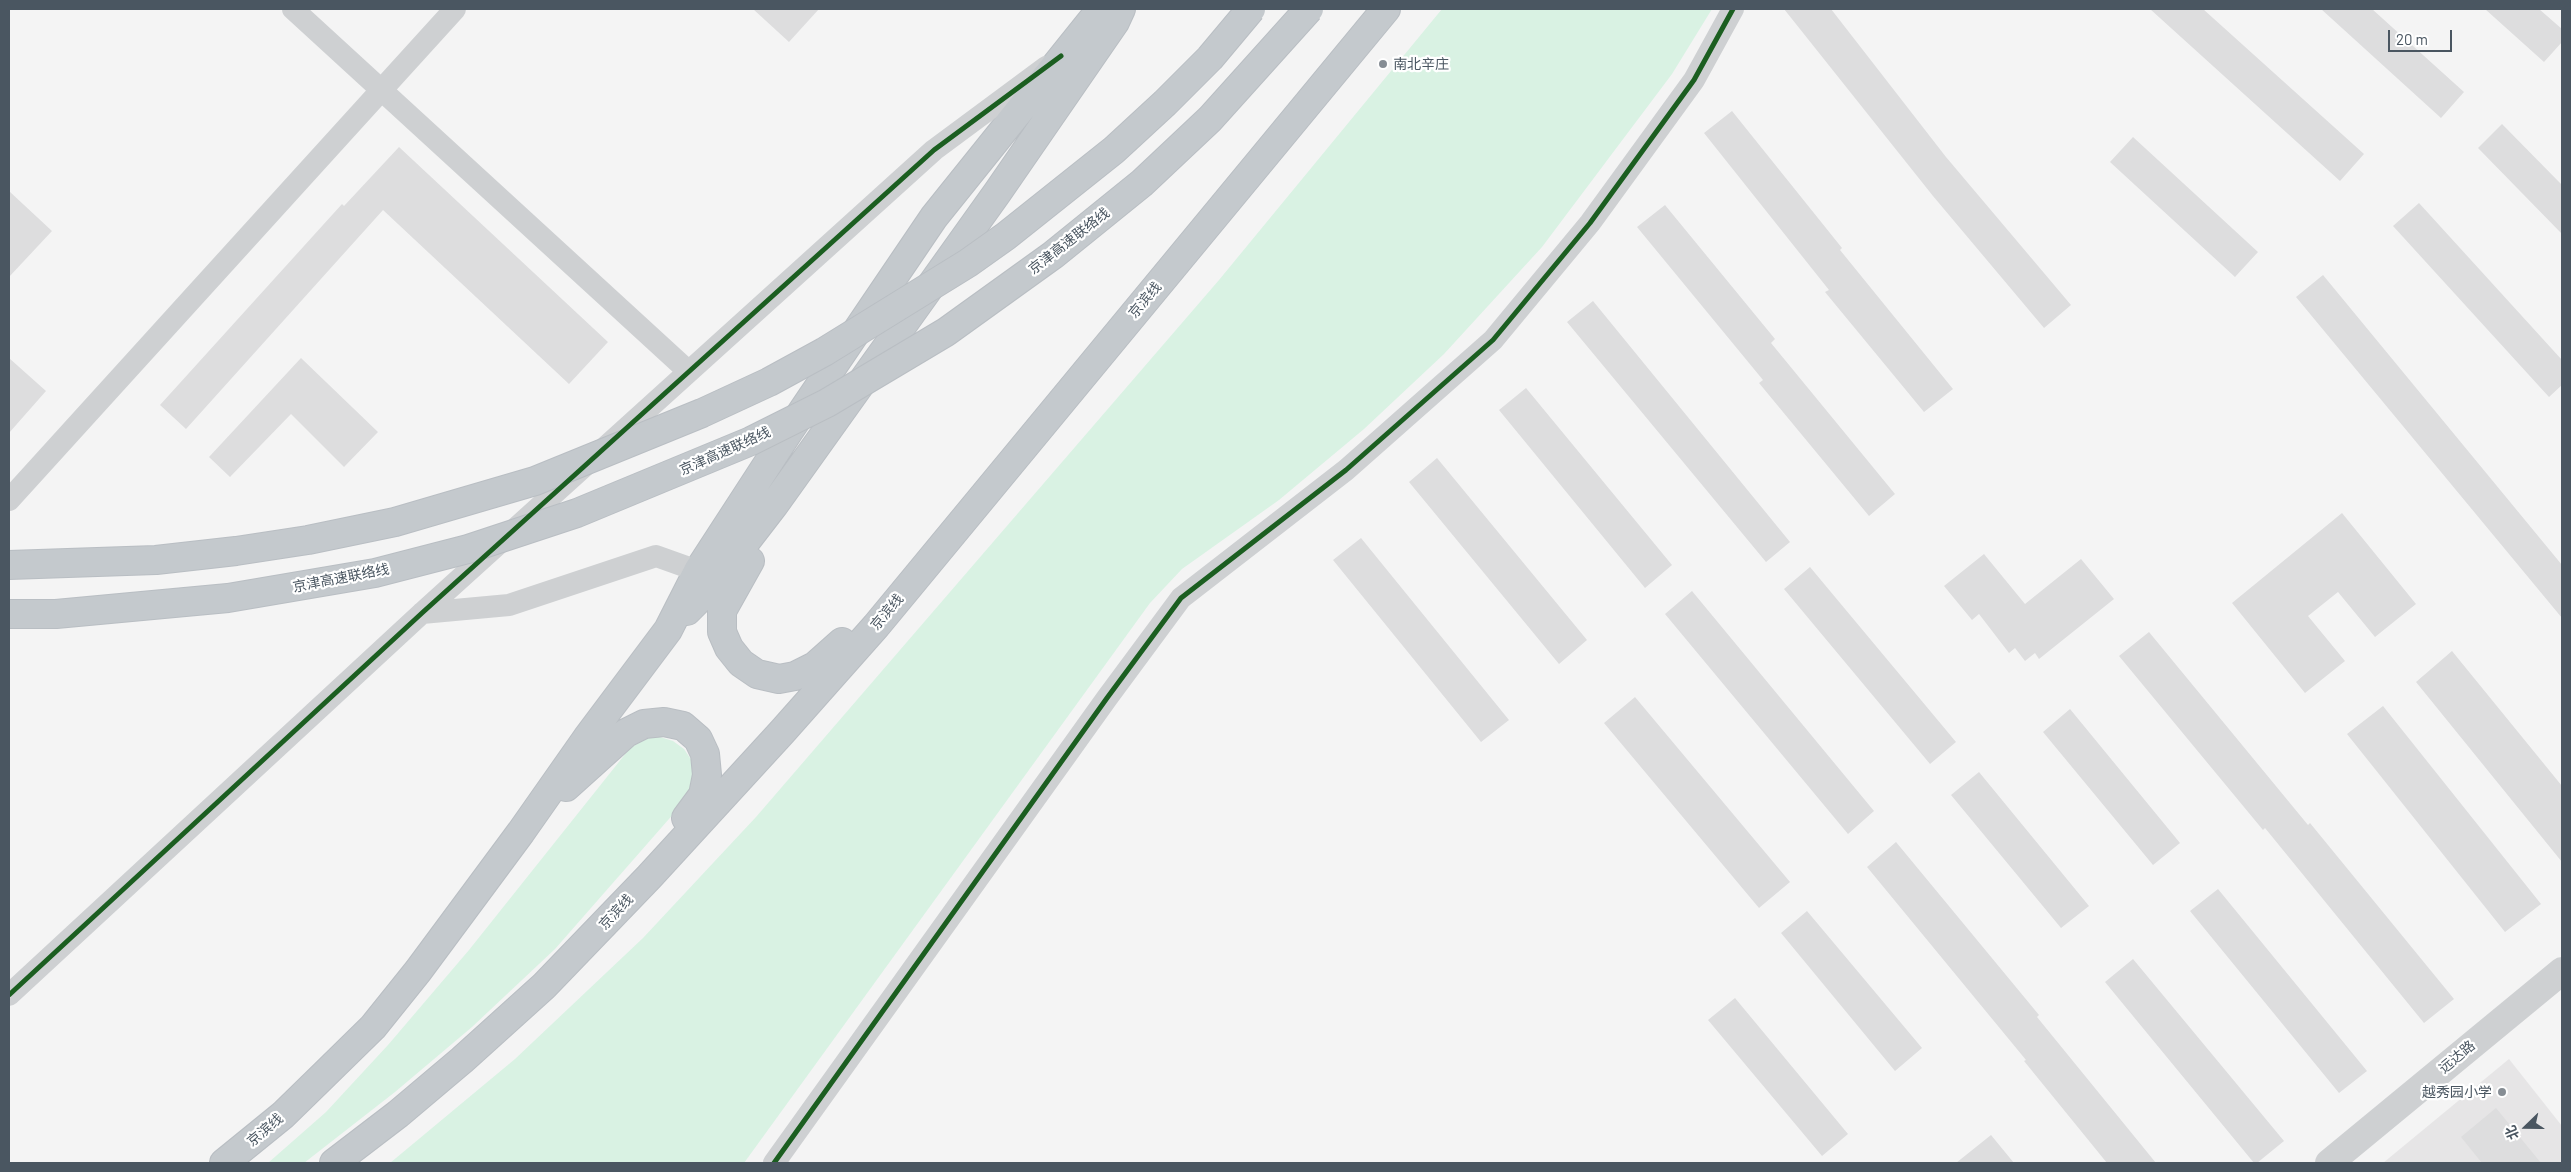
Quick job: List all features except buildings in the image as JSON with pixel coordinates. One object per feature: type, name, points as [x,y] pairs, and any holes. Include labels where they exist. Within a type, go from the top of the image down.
[{"type":"highway","name":"京滨线","points":[[224,1163],[283,1115],[372,1027],[418,971],[668,630],[698,571],[789,431],[934,217],[1061,56],[1101,9]]},
{"type":"highway","points":[[668,630],[710,588],[814,449],[997,193],[1115,22],[1121,9]]},
{"type":"highway","points":[[9,566],[156,560],[210,554],[308,540],[395,522],[535,481],[702,413],[769,382],[824,352],[968,263],[998,241],[1114,150],[1151,116],[1210,58],[1250,9]]},
{"type":"highway","name":"京津高速联络线","points":[[9,614],[56,614],[228,598],[375,572],[468,549],[577,513],[751,441],[827,403],[946,332],[1053,255],[1142,183],[1210,119],[1268,58],[1309,9]]},
{"type":"highway","name":"京滨线","points":[[334,1163],[398,1114],[462,1060],[544,986],[782,732],[876,626],[1386,9]]},
{"type":"highway","points":[[814,449],[773,526],[732,589],[722,611],[722,632],[729,648],[740,663],[757,674],[779,678],[796,676],[815,666],[832,652],[908,569],[925,553],[947,540]]},
{"type":"highway","points":[[521,832],[566,787],[626,733],[644,724],[664,722],[683,726],[698,739],[706,754],[708,775],[703,795],[673,835],[613,903],[591,938]]},
{"type":"street","points":[[293,9],[688,371]]},
{"type":"street","points":[[9,500],[455,9]]},
{"type":"street","points":[[774,1163],[1106,698],[1181,598],[1346,470],[1493,340],[1590,223],[1694,80],[1733,9]]},
{"type":"street","points":[[9,995],[422,613],[934,150],[1061,56]]},
{"type":"street","points":[[422,613],[509,605],[656,556],[698,571]]},
{"type":"street","name":"远达路","points":[[2329,1163],[2562,970]]},
{"type":"shaded area","name":"越秀园小学","points":[[2509,1059],[2562,1126],[2562,1163],[2383,1163]]},
{"type":"green space","points":[[1442,9],[1712,9],[1672,74],[1542,247],[1444,354],[1364,429],[1279,500],[1182,569],[1150,603],[744,1163],[390,1163],[515,1059],[643,938],[756,817],[1219,280]]},
{"type":"green space","points":[[657,736],[673,741],[684,749],[694,764],[694,784],[683,803],[555,949],[472,1027],[395,1092],[304,1163],[268,1163],[326,1112],[388,1045],[469,950],[630,748],[645,739]]},
{"type":"cycle path","points":[[774,1163],[1107,698],[1181,598],[1346,470],[1493,340],[1590,223],[1694,80],[1733,9]]},
{"type":"cycle path","points":[[9,995],[422,613],[934,150],[1061,56]]},
{"type":"place","name":"南北辛庄","points":[[1383,64]]},
{"type":"place","name":"越秀园小学","points":[[2502,1092]]}]
